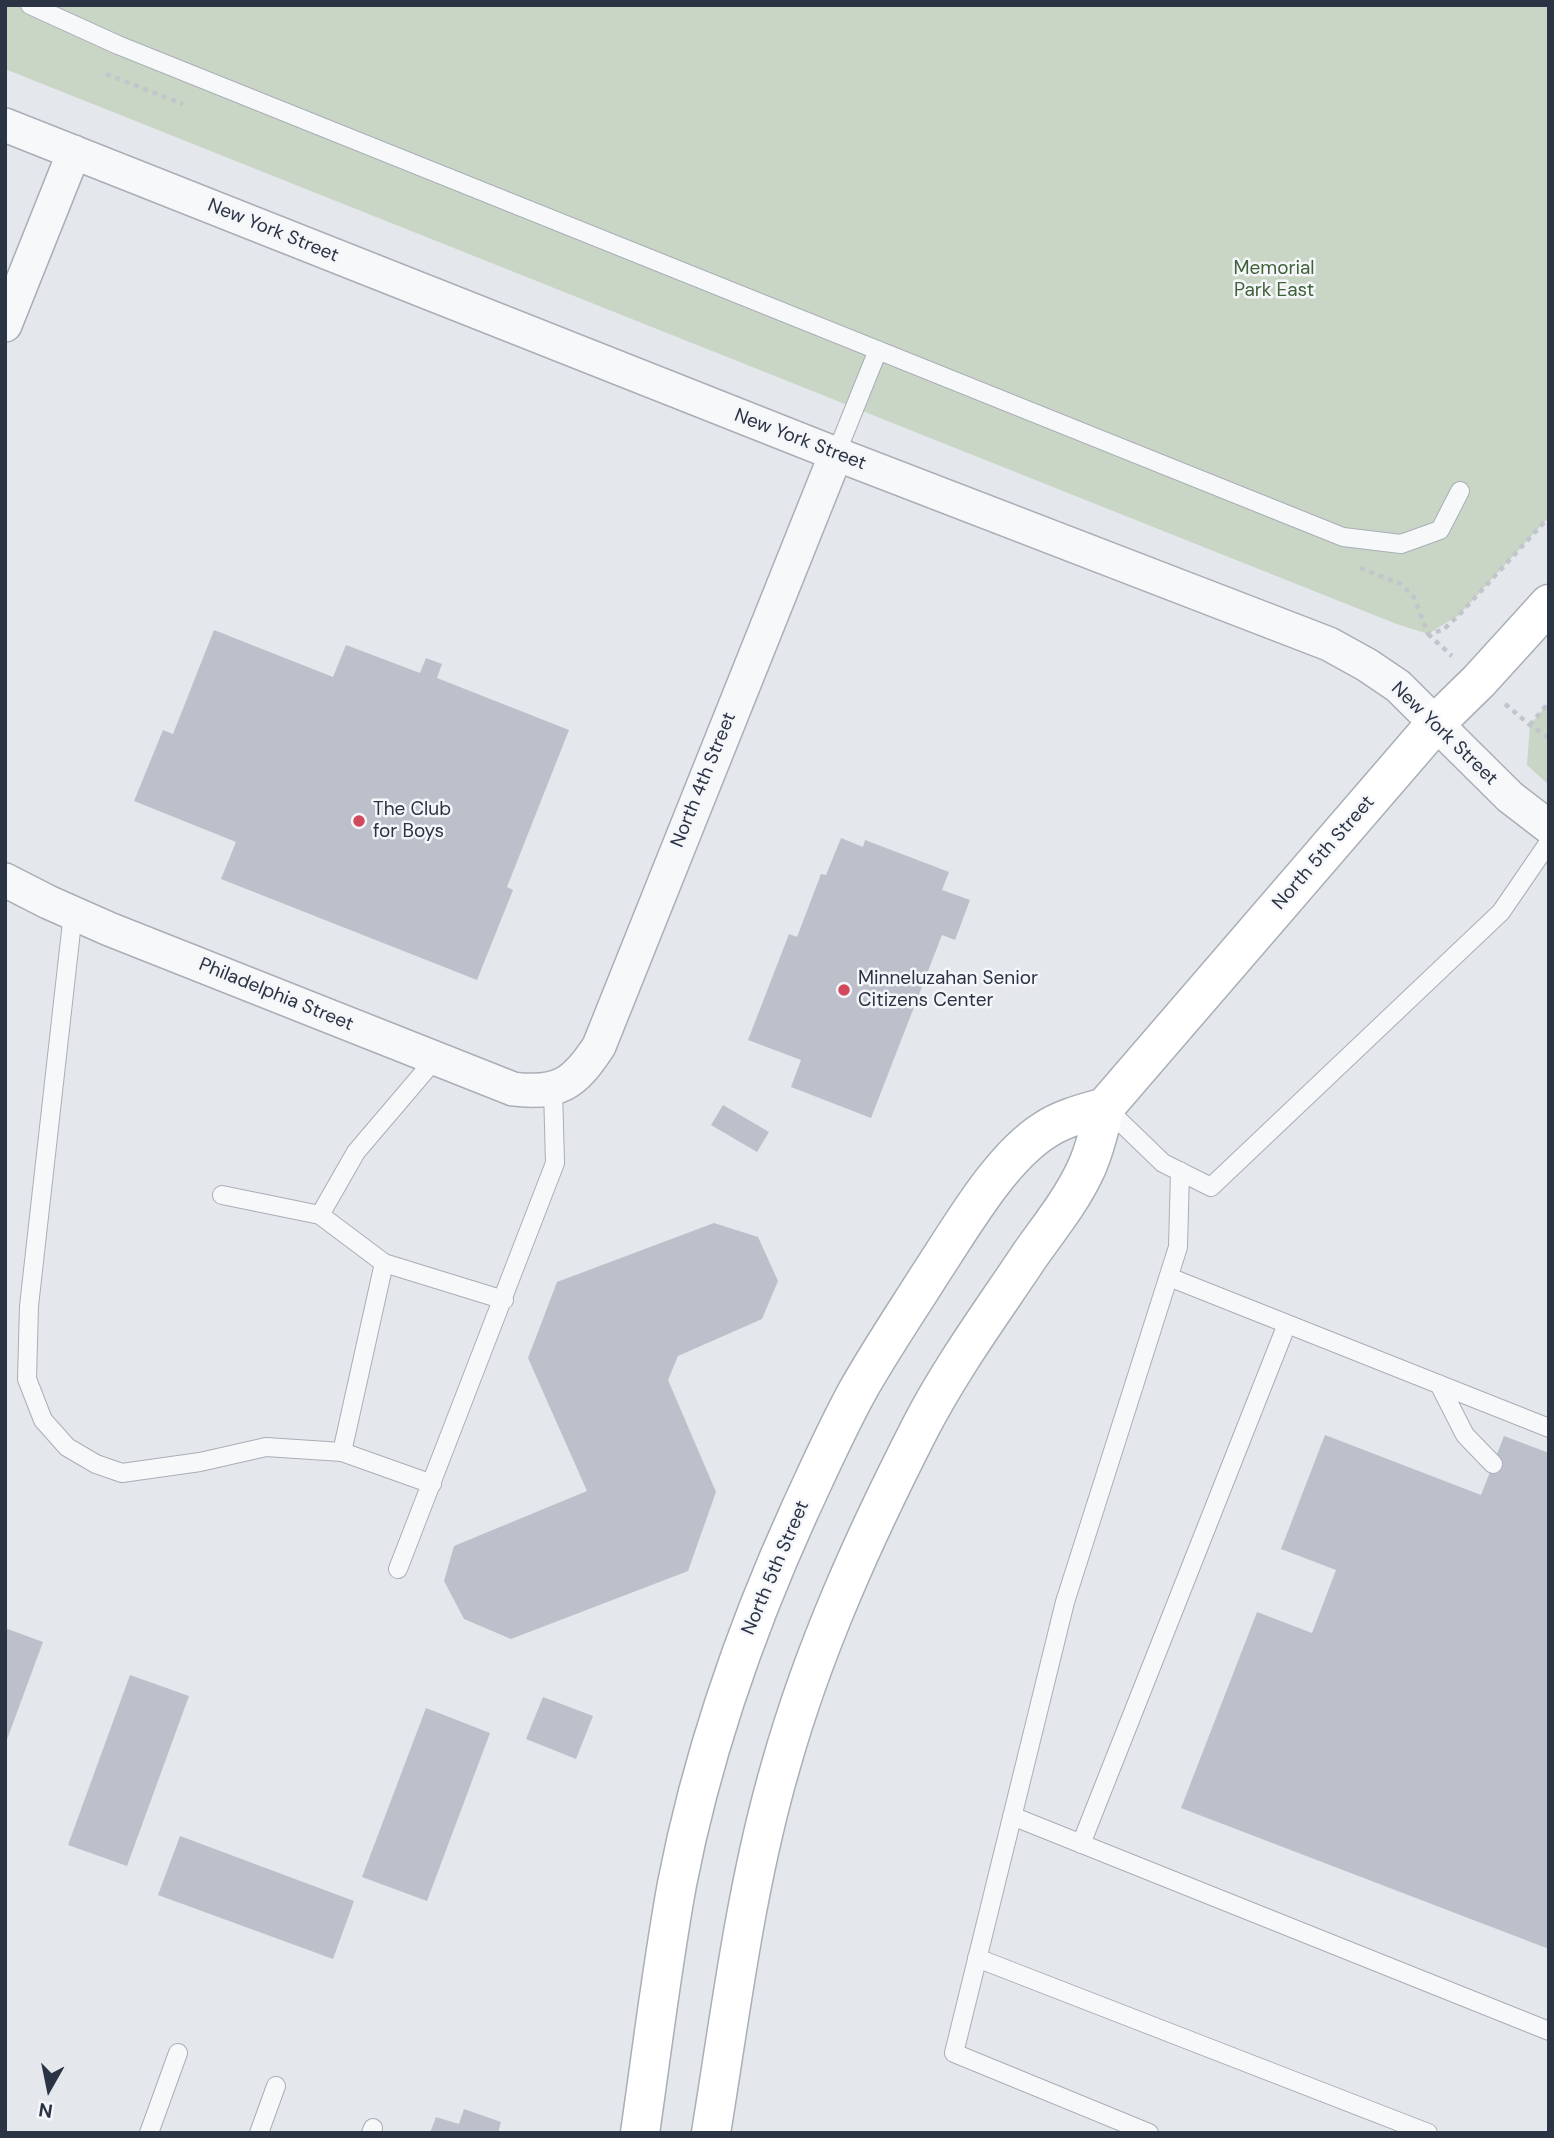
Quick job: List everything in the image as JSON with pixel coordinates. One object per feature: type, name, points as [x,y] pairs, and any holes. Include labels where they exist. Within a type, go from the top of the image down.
[{"type":"main road","name":"North 5th Street","points":[[711,2133],[747,1909],[780,1766],[827,1629],[880,1509],[922,1425],[1085,1171],[1105,1107],[1436,723],[1479,681],[1549,604]]},
{"type":"main road","name":"North 5th Street","points":[[640,2133],[676,1895],[692,1817],[734,1671],[759,1602],[792,1527],[858,1390],[902,1317],[992,1185],[1013,1157],[1044,1130],[1105,1107]]},
{"type":"street","name":"New York Street","points":[[5,125],[836,454],[1329,644],[1398,686],[1510,797],[1549,827]]},
{"type":"street","points":[[5,325],[74,152]]},
{"type":"street","name":"North 4th Street","points":[[553,1090],[570,1082],[586,1066],[599,1046],[836,454]]},
{"type":"street","name":"Philadelphia Street","points":[[5,880],[73,913],[513,1089],[553,1090]]},
{"type":"lane","points":[[30,5],[118,45],[1343,537],[1401,544],[1440,530],[1460,491]]},
{"type":"lane","points":[[836,454],[878,350]]},
{"type":"lane","points":[[1105,1107],[1163,1163],[1211,1187],[1501,912],[1549,842]]},
{"type":"lane","points":[[73,913],[29,1306],[27,1379],[43,1420],[67,1447],[96,1464],[122,1473],[200,1462],[266,1447],[342,1452],[432,1484]]},
{"type":"lane","points":[[320,1215],[356,1152],[436,1058]]},
{"type":"lane","points":[[398,1569],[555,1163],[553,1090]]},
{"type":"lane","points":[[1149,2133],[954,2053],[1065,1602],[1178,1247],[1180,1171]]},
{"type":"lane","points":[[222,1195],[320,1215],[384,1263],[503,1300]]},
{"type":"lane","points":[[342,1452],[384,1263]]},
{"type":"lane","points":[[1168,1277],[1549,1427]]},
{"type":"lane","points":[[1081,1844],[1287,1324]]},
{"type":"lane","points":[[1439,1384],[1465,1435],[1493,1464]]},
{"type":"lane","points":[[1012,1816],[1549,2031]]},
{"type":"lane","points":[[978,1958],[1428,2133]]},
{"type":"lane","points":[[149,2133],[178,2053]]},
{"type":"lane","points":[[259,2133],[276,2086]]},
{"type":"path","points":[[1530,725],[1549,702]]},
{"type":"green space","name":"Memorial Park East","points":[[5,5],[1549,5],[1549,517],[1459,615],[1428,634],[1394,623],[5,69]]},
{"type":"green space","points":[[1549,702],[1549,785],[1527,765],[1530,725]]},
{"type":"building","name":"The Club for Boys","points":[[214,630],[333,677],[346,645],[420,673],[426,658],[442,664],[437,678],[569,730],[507,887],[513,890],[477,980],[221,879],[236,842],[134,801],[163,730],[173,734]]},
{"type":"building","name":"Minneluzahan Senior Citizens Center","points":[[841,838],[863,847],[865,840],[949,872],[942,890],[970,900],[955,940],[942,935],[871,1118],[791,1087],[801,1060],[748,1040],[789,934],[797,937],[821,874],[826,875]]},
{"type":"building","points":[[723,1105],[769,1132],[757,1152],[711,1125]]},
{"type":"building","points":[[714,1223],[758,1237],[778,1281],[762,1319],[678,1356],[668,1380],[716,1492],[688,1571],[511,1639],[464,1619],[444,1581],[454,1546],[587,1491],[528,1358],[557,1282]]},
{"type":"building","points":[[1325,1435],[1481,1495],[1504,1436],[1549,1453],[1549,1949],[1181,1808],[1257,1612],[1312,1633],[1336,1570],[1281,1549]]},
{"type":"building","points":[[5,1628],[43,1642],[6,1742],[5,1742]]},
{"type":"building","points":[[130,1675],[189,1696],[127,1866],[68,1845]]},
{"type":"building","points":[[543,1697],[593,1716],[576,1759],[526,1739]]},
{"type":"building","points":[[426,1708],[490,1733],[427,1901],[362,1877]]},
{"type":"building","points":[[180,1836],[354,1901],[333,1959],[158,1895]]},
{"type":"building","points":[[464,2109],[501,2122],[498,2133],[430,2133],[436,2117],[459,2124]]},
{"type":"place","name":"The Club for Boys","points":[[359,821]]},
{"type":"place","name":"Minneluzahan Senior Citizens Center","points":[[844,990]]}]
